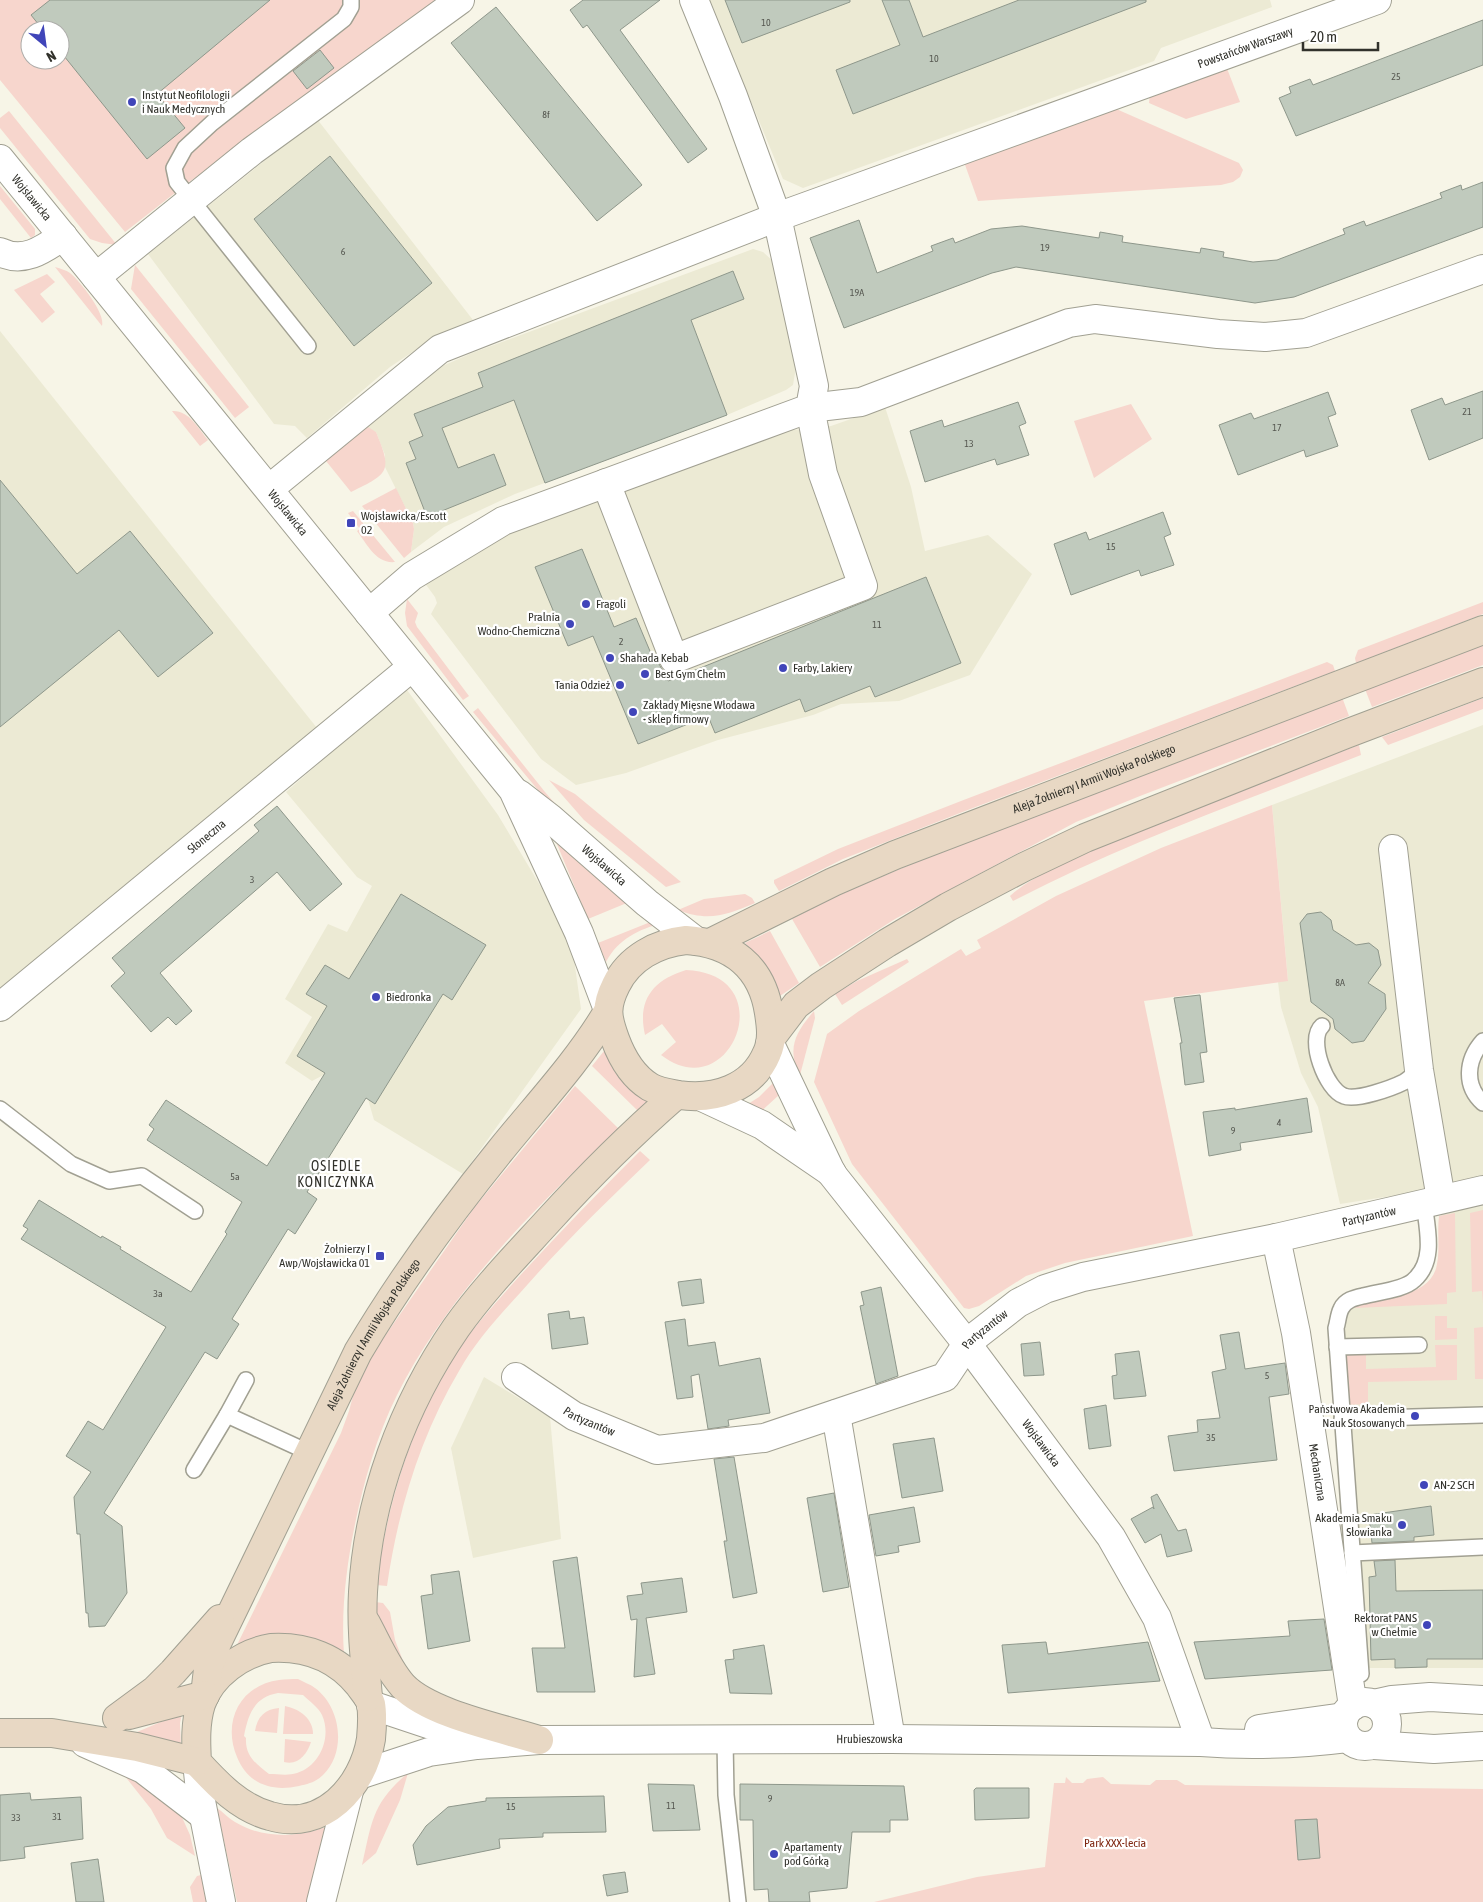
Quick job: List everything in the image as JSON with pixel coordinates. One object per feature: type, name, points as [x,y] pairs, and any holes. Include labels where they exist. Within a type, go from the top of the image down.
[{"type":"main road","name":"Aleja Żołnierzy I Armii Wojska Polskiego","points":[[703,942],[895,855],[1483,630]]},
{"type":"main road","points":[[771,1041],[766,1000],[754,974],[734,953],[703,942],[676,941],[651,950],[638,958],[619,978],[607,1010],[618,1049],[631,1070],[649,1086],[660,1092],[689,1096],[723,1093],[742,1084],[749,1078],[762,1063],[771,1041],[796,1005],[821,986],[918,925],[1024,867],[1085,838],[1346,734],[1483,682]]},
{"type":"main road","name":"Aleja Żołnierzy I Armii Wojska Polskiego","points":[[205,1695],[210,1662],[217,1643],[348,1370],[380,1316],[448,1218],[589,1043],[607,1010]]},
{"type":"main road","points":[[0,1733],[62,1736],[137,1747],[197,1762],[229,1794],[250,1809],[272,1817],[294,1819],[308,1816],[331,1806],[354,1783],[367,1757],[371,1737],[363,1617],[366,1559],[380,1490],[406,1415],[435,1361],[458,1326],[518,1254],[602,1163],[689,1096]]},
{"type":"main road","points":[[117,1718],[154,1690],[173,1672],[234,1605]]},
{"type":"main road","points":[[363,1617],[390,1668],[403,1686],[421,1700],[438,1709],[539,1740]]},
{"type":"main road","points":[[197,1762],[197,1723],[205,1695],[218,1678],[239,1660],[264,1650],[289,1648],[307,1650],[332,1661],[353,1678],[369,1701]]},
{"type":"main road","points":[[62,1736],[117,1718],[205,1695]]},
{"type":"street","points":[[96,277],[252,152],[460,0]]},
{"type":"street","points":[[606,483],[674,659],[863,586],[823,474],[810,408],[814,386],[777,217],[733,96],[694,0]]},
{"type":"street","name":"Powstańców Warszawy","points":[[269,489],[440,349],[777,217],[1377,0]]},
{"type":"street","name":"Wojsławicka","points":[[0,159],[513,790],[550,818],[647,903],[703,942]]},
{"type":"street","points":[[0,252],[6,255],[27,257],[63,236]]},
{"type":"street","points":[[369,613],[412,576],[503,521],[810,408],[860,402],[1069,323],[1095,319],[1218,334],[1265,337],[1306,333],[1483,269]]},
{"type":"street","name":"Słoneczna","points":[[0,1007],[412,667]]},
{"type":"street","name":"Wojsławicka","points":[[513,790],[579,933],[607,1010]]},
{"type":"street","points":[[1393,849],[1419,1070],[1432,1201]]},
{"type":"street","name":"Wojsławicka","points":[[771,1041],[832,1174],[967,1344],[1112,1537],[1157,1618],[1201,1742]]},
{"type":"street","name":"Wojsławicka","points":[[689,1096],[762,1125],[832,1174]]},
{"type":"street","name":"Partyzantów","points":[[516,1377],[574,1416],[657,1450],[764,1438],[945,1377],[967,1344],[998,1318],[1045,1289],[1082,1277],[1276,1238],[1483,1190]]},
{"type":"street","name":"Mechaniczna","points":[[1276,1238],[1296,1333],[1366,1720]]},
{"type":"street","points":[[836,1414],[891,1739]]},
{"type":"street","points":[[1366,1720],[1420,1708],[1474,1700]]},
{"type":"street","points":[[369,1701],[434,1726],[474,1733],[539,1740]]},
{"type":"street","points":[[1366,1720],[1434,1749],[1475,1746]]},
{"type":"street","name":"Hrubieszowska","points":[[539,1740],[891,1739],[1201,1742],[1236,1745],[1277,1744],[1366,1720]]},
{"type":"street","points":[[62,1736],[142,1769],[203,1814]]},
{"type":"street","points":[[320,1902],[354,1783],[429,1752],[477,1745],[539,1740]]},
{"type":"street","points":[[197,1762],[203,1814],[222,1902]]},
{"type":"lane","points":[[308,346],[177,182],[174,168],[185,148],[212,123],[344,18],[351,7],[351,0]]},
{"type":"lane","points":[[1322,1026],[1317,1030],[1316,1036],[1324,1073],[1329,1084],[1344,1097],[1353,1097],[1404,1082],[1419,1070]]},
{"type":"lane","points":[[1483,1041],[1473,1058],[1468,1079],[1473,1091],[1483,1103]]},
{"type":"lane","points":[[0,1109],[71,1164],[109,1181],[142,1176],[194,1211]]},
{"type":"lane","points":[[1366,1720],[1336,1328],[1341,1308],[1350,1299],[1395,1289],[1414,1281],[1423,1267],[1428,1254],[1432,1201]]},
{"type":"lane","points":[[1338,1347],[1419,1344]]},
{"type":"lane","points":[[194,1470],[246,1380]]},
{"type":"lane","points":[[226,1415],[308,1452]]},
{"type":"lane","points":[[1342,1418],[1483,1415]]},
{"type":"lane","points":[[1352,1553],[1483,1547]]},
{"type":"lane","points":[[725,1740],[726,1795],[738,1902]]},
{"type":"shaded area","points":[[709,0],[1270,0],[1272,7],[1161,48],[1154,61],[803,188],[783,179]]},
{"type":"shaded area","points":[[317,119],[473,320],[426,343],[390,367],[307,438],[295,426],[274,424],[148,254]]},
{"type":"shaded area","points":[[753,249],[763,252],[775,263],[793,327],[795,373],[793,385],[786,390],[727,415],[515,494],[444,527],[411,552],[413,523],[385,467],[385,455],[376,432],[362,428],[422,375],[472,353]]},
{"type":"shaded area","points":[[0,331],[325,738],[0,1005]]},
{"type":"shaded area","points":[[885,407],[911,487],[925,551],[988,535],[1032,574],[970,675],[899,701],[841,704],[813,715],[718,740],[626,773],[576,785],[541,759],[431,614],[437,603],[424,582],[480,544],[774,432],[831,426]]},
{"type":"shaded area","points":[[407,690],[498,815],[556,912],[573,952],[581,1009],[463,1174],[374,1120],[365,1089],[333,1070],[312,1081],[285,1063],[312,1017],[285,999],[328,924],[347,932],[372,886],[357,877],[286,792],[387,704]]},
{"type":"shaded area","points":[[1483,725],[1483,1176],[1404,1194],[1340,1204],[1318,1107],[1301,1073],[1281,1007],[1278,982],[1288,980],[1272,805]]},
{"type":"shaded area","name":"Państwowa Akademia Nauk Stosowanych","points":[[1483,1206],[1483,1668],[1365,1668],[1343,1343],[1347,1315],[1354,1306],[1408,1297],[1430,1282],[1438,1268],[1441,1214]]},
{"type":"shaded area","points":[[484,1377],[550,1417],[561,1539],[473,1558],[451,1448]]},
{"type":"green space","points":[[0,0],[440,0],[189,182],[125,232],[0,80]]},
{"type":"green space","points":[[1226,66],[1240,102],[1186,119],[1149,103],[1150,94]]},
{"type":"green space","points":[[1114,108],[1239,163],[1243,170],[1240,177],[1233,182],[1221,185],[978,201],[964,162]]},
{"type":"green space","points":[[9,111],[117,245],[90,239],[0,128],[0,118]]},
{"type":"green space","points":[[0,186],[35,229],[35,235],[31,238],[0,199]]},
{"type":"green space","points":[[135,265],[249,407],[235,418],[131,289]]},
{"type":"green space","points":[[55,267],[70,273],[86,290],[100,314],[102,326]]},
{"type":"green space","points":[[47,274],[55,282],[40,294],[55,312],[42,323],[14,290]]},
{"type":"green space","points":[[1131,404],[1152,439],[1094,478],[1074,421]]},
{"type":"green space","points":[[172,411],[178,411],[188,417],[197,425],[208,440],[200,446]]},
{"type":"green space","points":[[368,427],[376,432],[381,445],[385,463],[384,469],[374,480],[351,492],[322,456],[362,428]]},
{"type":"green space","points":[[396,488],[414,529],[411,552],[404,558],[362,506]]},
{"type":"green space","points":[[353,511],[395,562],[382,560],[368,547],[357,531],[360,529],[348,513]]},
{"type":"green space","points":[[407,599],[418,613],[415,622],[417,627],[469,696],[463,700],[407,626],[405,613]]},
{"type":"green space","points":[[1483,602],[1483,614],[1356,663],[1355,658],[1358,650]]},
{"type":"green space","points":[[1483,644],[1483,665],[1372,707],[1365,689]]},
{"type":"green space","points":[[1327,662],[1333,665],[1335,671],[843,859],[779,891],[774,883],[774,880],[838,849]]},
{"type":"green space","points":[[1342,697],[1349,716],[1076,822],[895,919],[820,967],[792,919],[834,897],[966,841]]},
{"type":"green space","points":[[1483,698],[1483,709],[1388,745],[1382,737]]},
{"type":"green space","points":[[478,708],[563,813],[543,796],[473,712]]},
{"type":"green space","points":[[1359,745],[1361,755],[1141,841],[1013,901],[1010,896],[1027,883],[1045,873],[1117,839],[1220,797]]},
{"type":"green space","points":[[549,780],[575,794],[681,882],[666,887],[584,820]]},
{"type":"green space","points":[[1272,805],[1288,981],[1144,1001],[1193,1236],[1065,1263],[1026,1276],[979,1306],[969,1309],[964,1308],[852,1164],[814,1082],[827,1034],[859,1011],[961,949],[966,956],[981,948],[977,940],[1056,896],[1161,848]]},
{"type":"green space","points":[[554,837],[634,900],[588,919]]},
{"type":"green space","points":[[745,894],[752,898],[755,903],[726,914],[699,916],[678,910],[704,899]]},
{"type":"green space","points":[[658,919],[663,923],[646,928],[630,936],[617,947],[606,962],[598,943]]},
{"type":"green space","points":[[770,931],[799,983],[777,998],[757,956],[745,943]]},
{"type":"green space","points":[[907,959],[909,962],[842,1005],[835,994],[857,981]]},
{"type":"green space","points":[[686,970],[716,977],[733,993],[740,1013],[736,1034],[726,1053],[708,1065],[686,1067],[661,1055],[676,1042],[662,1024],[645,1035],[643,1011],[650,993],[665,979]]},
{"type":"green space","points":[[814,1011],[815,1018],[800,1075],[794,1057],[795,1041],[802,1026]]},
{"type":"green space","points":[[608,1046],[636,1091],[648,1102],[638,1111],[592,1066]]},
{"type":"green space","points":[[773,1083],[779,1095],[758,1114],[748,1104],[759,1097]]},
{"type":"green space","points":[[575,1086],[619,1129],[526,1220],[496,1253],[441,1322],[397,1395],[383,1426],[372,1458],[355,1524],[345,1590],[343,1622],[344,1655],[235,1649],[341,1433],[357,1381],[369,1359],[474,1208]]},
{"type":"green space","points":[[640,1151],[650,1160],[551,1258],[495,1321],[465,1360],[433,1422],[412,1475],[397,1530],[387,1586],[376,1585],[386,1528],[401,1472],[421,1418],[448,1366],[471,1332],[516,1280]]},
{"type":"green space","points":[[1483,1210],[1483,1303],[1482,1291],[1472,1292],[1470,1213]]},
{"type":"green space","points":[[1455,1213],[1456,1292],[1447,1293],[1447,1304],[1355,1308],[1358,1304],[1417,1290],[1426,1283],[1433,1275],[1437,1264],[1439,1216]]},
{"type":"green space","points":[[1435,1316],[1447,1316],[1447,1328],[1457,1328],[1457,1339],[1435,1340]]},
{"type":"green space","points":[[1483,1327],[1483,1379],[1475,1379],[1474,1328]]},
{"type":"green space","points":[[1435,1345],[1457,1345],[1457,1380],[1368,1382],[1368,1404],[1347,1405],[1345,1349],[1366,1349],[1366,1369],[1436,1367]]},
{"type":"green space","points":[[375,1602],[383,1603],[390,1612],[395,1640],[410,1679],[378,1617]]},
{"type":"green space","points":[[298,1679],[315,1688],[331,1706],[338,1730],[336,1754],[331,1765],[315,1781],[289,1788],[270,1787],[254,1780],[247,1774],[237,1757],[233,1744],[233,1719],[245,1697],[254,1689],[265,1683]],"holes":[[[278,1693],[303,1695],[322,1715],[326,1732],[322,1750],[312,1764],[297,1773],[269,1774],[256,1763],[247,1750],[246,1738],[244,1736],[250,1714],[263,1698],[270,1695]]]},
{"type":"green space","points":[[285,1706],[300,1712],[308,1719],[313,1734],[283,1734]]},
{"type":"green space","points":[[279,1708],[277,1733],[255,1731],[262,1715],[270,1710]]},
{"type":"green space","points":[[182,1713],[180,1723],[181,1749],[137,1732]]},
{"type":"green space","points":[[285,1739],[311,1742],[307,1751],[298,1761],[289,1763],[284,1762]]},
{"type":"green space","points":[[133,1770],[176,1804],[190,1835],[195,1856],[167,1838],[151,1809],[124,1775]]},
{"type":"green space","points":[[408,1773],[400,1800],[376,1853],[362,1865],[371,1825],[380,1804],[396,1784]]},
{"type":"green space","name":"Park XXX-lecia","points":[[1066,1777],[1072,1783],[1083,1783],[1087,1779],[1103,1777],[1111,1784],[1150,1785],[1156,1780],[1177,1780],[1185,1785],[1483,1789],[1483,1902],[874,1902],[977,1877],[1045,1867],[1054,1783],[1065,1783]]},
{"type":"green space","points":[[217,1808],[246,1828],[269,1834],[305,1833],[328,1826],[307,1902],[237,1902]]},
{"type":"green space","points":[[201,1875],[207,1902],[193,1902],[190,1887],[197,1876]]},
{"type":"building","name":"Instytut Neofilologii i Nauk Medycznych","points":[[50,0],[270,0],[157,94],[185,128],[147,159],[70,63],[70,20],[35,20],[31,15]]},
{"type":"building","points":[[583,0],[660,0],[620,30],[707,149],[688,163],[587,25],[583,28],[570,10]]},
{"type":"building","points":[[725,0],[850,0],[850,2],[742,43]]},
{"type":"building","points":[[882,0],[909,0],[923,37],[1019,0],[1146,0],[1146,2],[853,114],[836,70],[900,45]]},
{"type":"building","points":[[496,7],[642,185],[597,221],[451,43]]},
{"type":"building","points":[[1483,20],[1483,65],[1296,136],[1279,98],[1291,93],[1289,87],[1310,79],[1313,85]]},
{"type":"building","points":[[320,50],[334,68],[307,89],[293,71]]},
{"type":"building","points":[[330,156],[432,283],[354,346],[254,219]]},
{"type":"building","points":[[1483,182],[1483,227],[1294,297],[1255,303],[1016,267],[992,273],[844,328],[810,238],[859,220],[877,273],[933,251],[931,246],[953,238],[955,243],[991,229],[1022,226],[1099,238],[1100,232],[1123,236],[1122,242],[1200,253],[1201,248],[1224,252],[1223,257],[1253,262],[1277,260],[1345,234],[1343,229],[1364,221],[1366,226],[1442,198],[1440,193],[1461,185],[1462,190]]},
{"type":"building","points":[[733,271],[744,299],[691,320],[727,415],[545,483],[514,400],[442,428],[458,468],[494,454],[506,485],[427,517],[406,463],[416,459],[409,442],[423,436],[414,414],[483,387],[478,373]]},
{"type":"building","points":[[1483,391],[1483,438],[1429,460],[1411,410],[1442,398],[1445,405]]},
{"type":"building","points":[[1328,392],[1336,414],[1328,417],[1338,446],[1306,457],[1304,450],[1238,475],[1219,425],[1251,413],[1254,419]]},
{"type":"building","points":[[1018,402],[1026,423],[1019,426],[1029,455],[997,465],[995,459],[925,482],[910,431],[942,420],[944,427]]},
{"type":"building","points":[[0,480],[77,574],[130,531],[213,633],[158,677],[119,630],[0,727]]},
{"type":"building","points":[[1163,512],[1171,534],[1164,537],[1174,565],[1141,576],[1139,570],[1071,595],[1054,544],[1086,532],[1089,540]]},
{"type":"building","points":[[582,549],[614,627],[636,618],[655,663],[658,662],[668,681],[926,577],[961,663],[875,697],[870,686],[805,712],[800,699],[715,733],[708,716],[638,744],[593,636],[568,646],[535,567]]},
{"type":"building","points":[[277,806],[342,884],[310,911],[277,872],[160,973],[192,1011],[176,1025],[168,1017],[151,1032],[111,986],[125,973],[112,958],[259,831],[254,825]]},
{"type":"building","points":[[401,894],[486,945],[452,1000],[443,994],[375,1104],[366,1098],[307,1192],[317,1199],[295,1234],[288,1229],[232,1319],[239,1324],[217,1359],[205,1352],[104,1513],[122,1526],[127,1593],[105,1626],[89,1627],[88,1613],[86,1613],[80,1534],[77,1534],[74,1497],[91,1472],[66,1456],[88,1421],[103,1430],[166,1327],[21,1239],[28,1229],[23,1226],[39,1200],[101,1238],[102,1236],[121,1247],[120,1249],[191,1292],[227,1234],[225,1232],[242,1202],[147,1140],[154,1129],[149,1125],[166,1100],[267,1166],[325,1073],[297,1056],[327,1006],[306,994],[325,965],[349,979]]},
{"type":"building","points":[[1321,912],[1331,920],[1333,930],[1356,945],[1369,943],[1378,950],[1381,965],[1368,983],[1385,994],[1386,1009],[1364,1041],[1352,1043],[1335,1029],[1333,1019],[1311,1002],[1300,923],[1307,914]]},
{"type":"building","points":[[1200,995],[1207,1052],[1200,1053],[1204,1082],[1185,1085],[1180,1043],[1182,1043],[1174,998]]},
{"type":"building","points":[[1307,1098],[1312,1132],[1240,1143],[1241,1150],[1209,1156],[1203,1112],[1235,1108],[1235,1110]]},
{"type":"building","points":[[701,1279],[704,1303],[682,1306],[678,1282]]},
{"type":"building","points":[[881,1287],[898,1376],[876,1384],[860,1306],[864,1305],[861,1292]]},
{"type":"building","points":[[569,1311],[570,1319],[584,1317],[588,1344],[552,1349],[548,1314]]},
{"type":"building","points":[[685,1319],[688,1346],[715,1342],[719,1366],[760,1358],[770,1413],[728,1420],[729,1426],[708,1429],[699,1374],[691,1376],[693,1397],[677,1399],[665,1322]]},
{"type":"building","points":[[1239,1332],[1245,1369],[1285,1363],[1289,1394],[1269,1397],[1277,1460],[1174,1471],[1168,1436],[1198,1432],[1197,1420],[1220,1418],[1212,1372],[1226,1369],[1220,1335]]},
{"type":"building","points":[[1040,1342],[1044,1375],[1024,1376],[1021,1344]]},
{"type":"building","points":[[1139,1351],[1146,1396],[1114,1399],[1112,1376],[1117,1375],[1115,1354]]},
{"type":"building","points":[[1106,1405],[1111,1446],[1089,1449],[1084,1409]]},
{"type":"building","points":[[934,1438],[943,1491],[902,1498],[893,1444]]},
{"type":"building","points":[[734,1457],[757,1593],[733,1598],[724,1541],[727,1541],[714,1459]]},
{"type":"building","points":[[834,1493],[849,1587],[823,1592],[807,1498]]},
{"type":"building","points":[[1157,1494],[1178,1531],[1186,1529],[1192,1551],[1167,1557],[1161,1534],[1145,1543],[1131,1519],[1153,1507],[1154,1509],[1151,1497]]},
{"type":"building","name":"Akademia Smaku Słowianka","points":[[1431,1506],[1434,1535],[1414,1537],[1414,1541],[1372,1543],[1369,1515]]},
{"type":"building","points":[[914,1507],[920,1542],[898,1546],[899,1552],[876,1556],[869,1515]]},
{"type":"building","points":[[577,1557],[595,1692],[537,1692],[532,1648],[565,1648],[553,1561]]},
{"type":"building","name":"Rektorat PANS w Chełmie","points":[[1395,1560],[1396,1591],[1483,1590],[1483,1659],[1427,1659],[1427,1667],[1395,1668],[1395,1659],[1371,1660],[1369,1577],[1376,1576],[1374,1561]]},
{"type":"building","points":[[459,1571],[470,1641],[428,1649],[421,1596],[433,1594],[431,1575]]},
{"type":"building","points":[[682,1578],[687,1612],[646,1618],[655,1674],[634,1677],[637,1619],[631,1620],[627,1596],[643,1594],[641,1583]]},
{"type":"building","points":[[1324,1619],[1332,1670],[1205,1679],[1194,1642],[1290,1636],[1288,1621]]},
{"type":"building","points":[[1046,1642],[1048,1654],[1148,1642],[1160,1681],[1008,1693],[1002,1645]]},
{"type":"building","points":[[764,1645],[772,1694],[730,1693],[725,1660],[734,1659],[733,1650]]},
{"type":"building","points":[[648,1784],[694,1785],[700,1830],[653,1831]]},
{"type":"building","points":[[740,1784],[904,1786],[908,1820],[890,1820],[890,1832],[852,1832],[847,1888],[809,1892],[810,1902],[769,1902],[768,1889],[754,1890],[753,1820],[740,1820]]},
{"type":"building","points":[[976,1788],[1029,1788],[1029,1818],[975,1820],[974,1790]]},
{"type":"building","points":[[30,1793],[31,1800],[81,1797],[83,1839],[24,1847],[25,1858],[0,1861],[0,1795]]},
{"type":"building","points":[[604,1796],[606,1832],[543,1833],[543,1837],[499,1839],[500,1848],[417,1865],[413,1845],[426,1826],[448,1807],[486,1801],[486,1798]]},
{"type":"building","points":[[1317,1819],[1320,1858],[1298,1860],[1295,1820]]},
{"type":"building","points":[[98,1859],[104,1902],[76,1902],[71,1863]]},
{"type":"building","points":[[625,1872],[628,1892],[607,1896],[603,1875]]},
{"type":"place","name":"Instytut Neofilologii i Nauk Medycznych","points":[[132,102]]},
{"type":"place","name":"Wojsławicka/Escott 02","points":[[351,523]]},
{"type":"place","name":"Fragoli","points":[[586,604]]},
{"type":"place","name":"Pralnia Wodno-Chemiczna","points":[[570,624]]},
{"type":"place","name":"Shahada Kebab","points":[[610,658]]},
{"type":"place","name":"Farby, Lakiery","points":[[783,668]]},
{"type":"place","name":"Best Gym Chełm","points":[[645,674]]},
{"type":"place","name":"Tania Odzież","points":[[620,685]]},
{"type":"place","name":"Zakłady Mięsne Włodawa - sklep firmowy","points":[[633,712]]},
{"type":"place","name":"Biedronka","points":[[376,997]]},
{"type":"place","name":"Żołnierzy I Awp/Wojsławicka 01","points":[[380,1256]]},
{"type":"place","name":"Państwowa Akademia Nauk Stosowanych","points":[[1415,1416]]},
{"type":"place","name":"AN-2 SCH","points":[[1424,1485]]},
{"type":"place","name":"Akademia Smaku Słowianka","points":[[1402,1525]]},
{"type":"place","name":"Rektorat PANS w Chełmie","points":[[1427,1625]]},
{"type":"place","name":"Apartamenty pod Górką","points":[[774,1854]]},
{"type":"district","name":"OSIEDLE KONICZYNKA","points":[[336,1174]]}]
